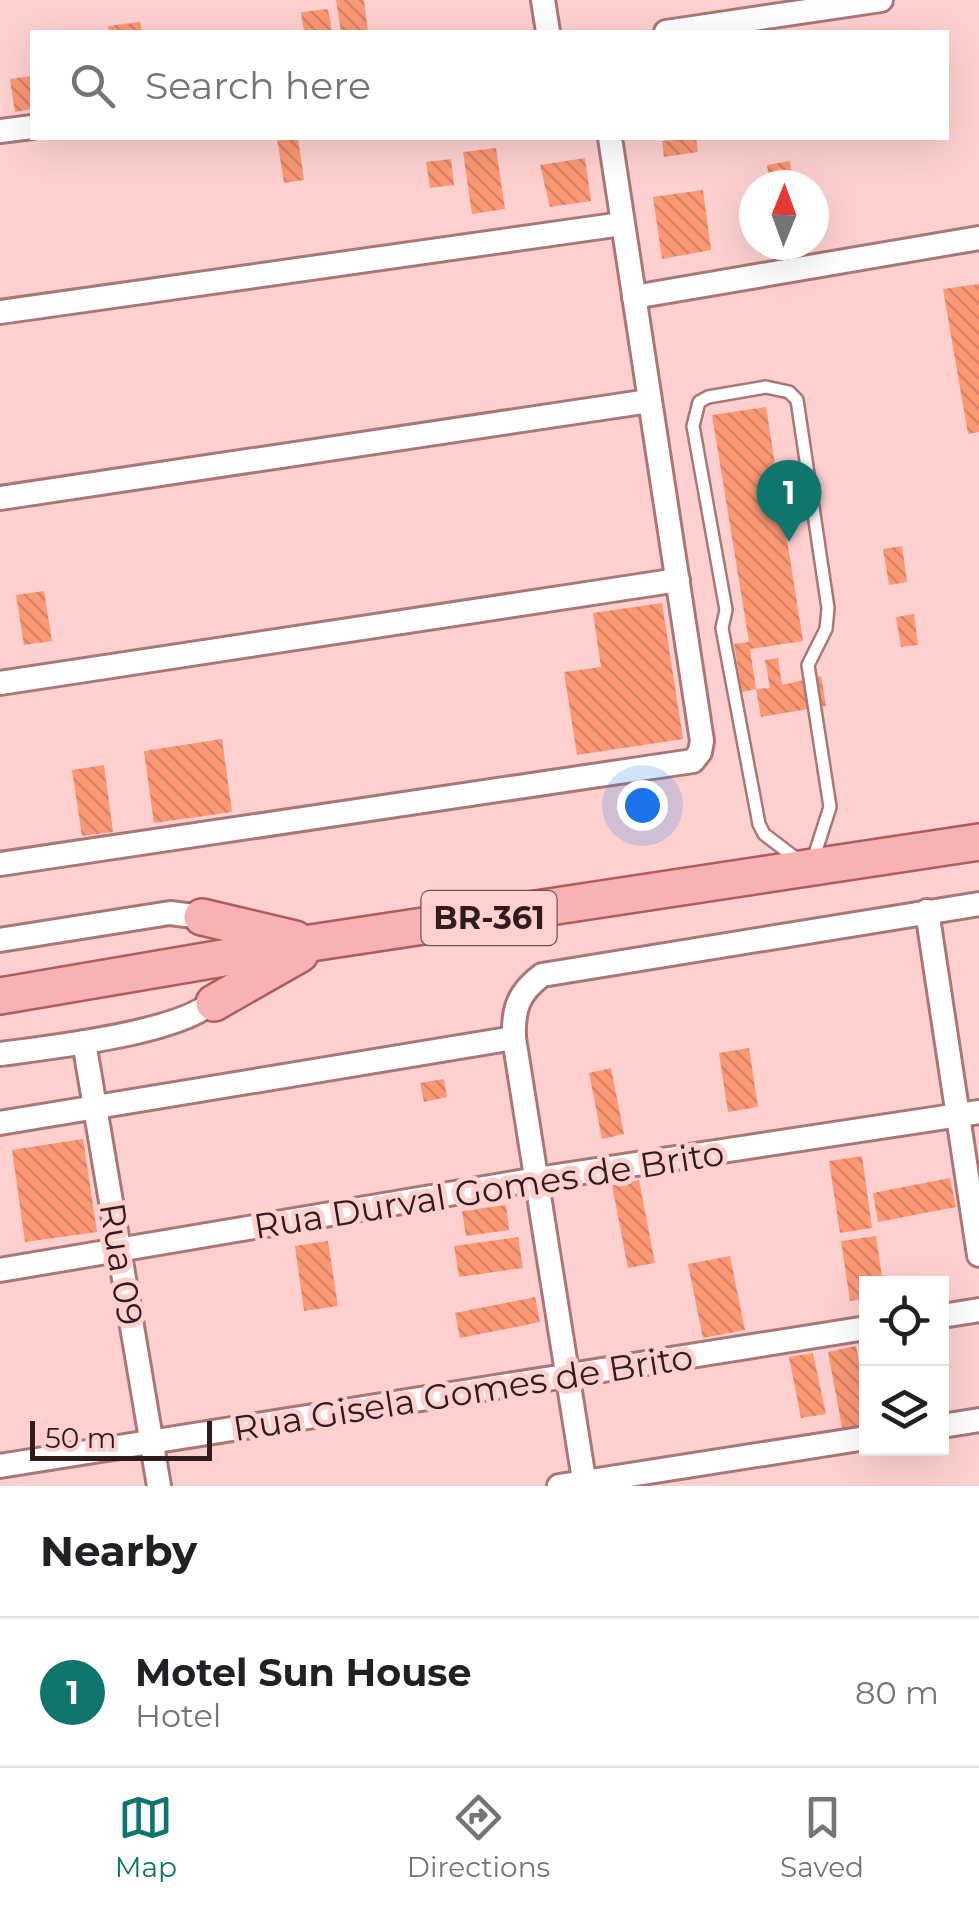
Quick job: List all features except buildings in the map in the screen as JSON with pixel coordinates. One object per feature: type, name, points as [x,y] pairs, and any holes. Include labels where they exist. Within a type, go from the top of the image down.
[{"type":"main road","name":"BR-361","points":[[0,996],[316,942],[979,842]]},
{"type":"main road","points":[[202,916],[316,942]]},
{"type":"main road","points":[[214,1003],[316,942]]},
{"type":"street","points":[[543,0],[548,30]]},
{"type":"street","points":[[679,30],[880,0]]},
{"type":"street","points":[[0,132],[30,127]]},
{"type":"street","points":[[0,864],[681,765],[700,752],[702,740],[610,140]]},
{"type":"street","points":[[0,312],[622,224]]},
{"type":"street","points":[[634,297],[979,238]]},
{"type":"street","points":[[0,498],[649,401]]},
{"type":"street","points":[[0,683],[678,580]]},
{"type":"street","points":[[585,1484],[514,1038],[518,999],[542,975],[979,904]]},
{"type":"street","points":[[928,911],[968,1114],[979,1255]]},
{"type":"street","points":[[0,940],[150,915],[189,914],[202,916],[226,940],[230,956],[229,971],[214,1003],[198,1012],[137,1032],[0,1054]]},
{"type":"street","points":[[0,1123],[514,1038]]},
{"type":"street","name":"Rua 09","points":[[84,1042],[160,1486]]},
{"type":"street","name":"Rua Durval Gomes de Brito","points":[[0,1270],[538,1179],[968,1114]]},
{"type":"street","points":[[949,1315],[979,1310]]},
{"type":"street","name":"Rua Gisela Gomes de Brito","points":[[0,1466],[859,1329]]},
{"type":"street","points":[[949,1425],[979,1420]]},
{"type":"street","points":[[559,1486],[859,1439]]},
{"type":"lane","points":[[766,387],[789,392],[798,400],[828,608],[826,629],[808,665],[830,808],[810,869],[764,834],[759,824],[722,628],[726,610],[694,426],[699,402],[708,397],[766,387]]},
{"type":"place","name":"Motel Sun House","points":[[789,542]]}]
